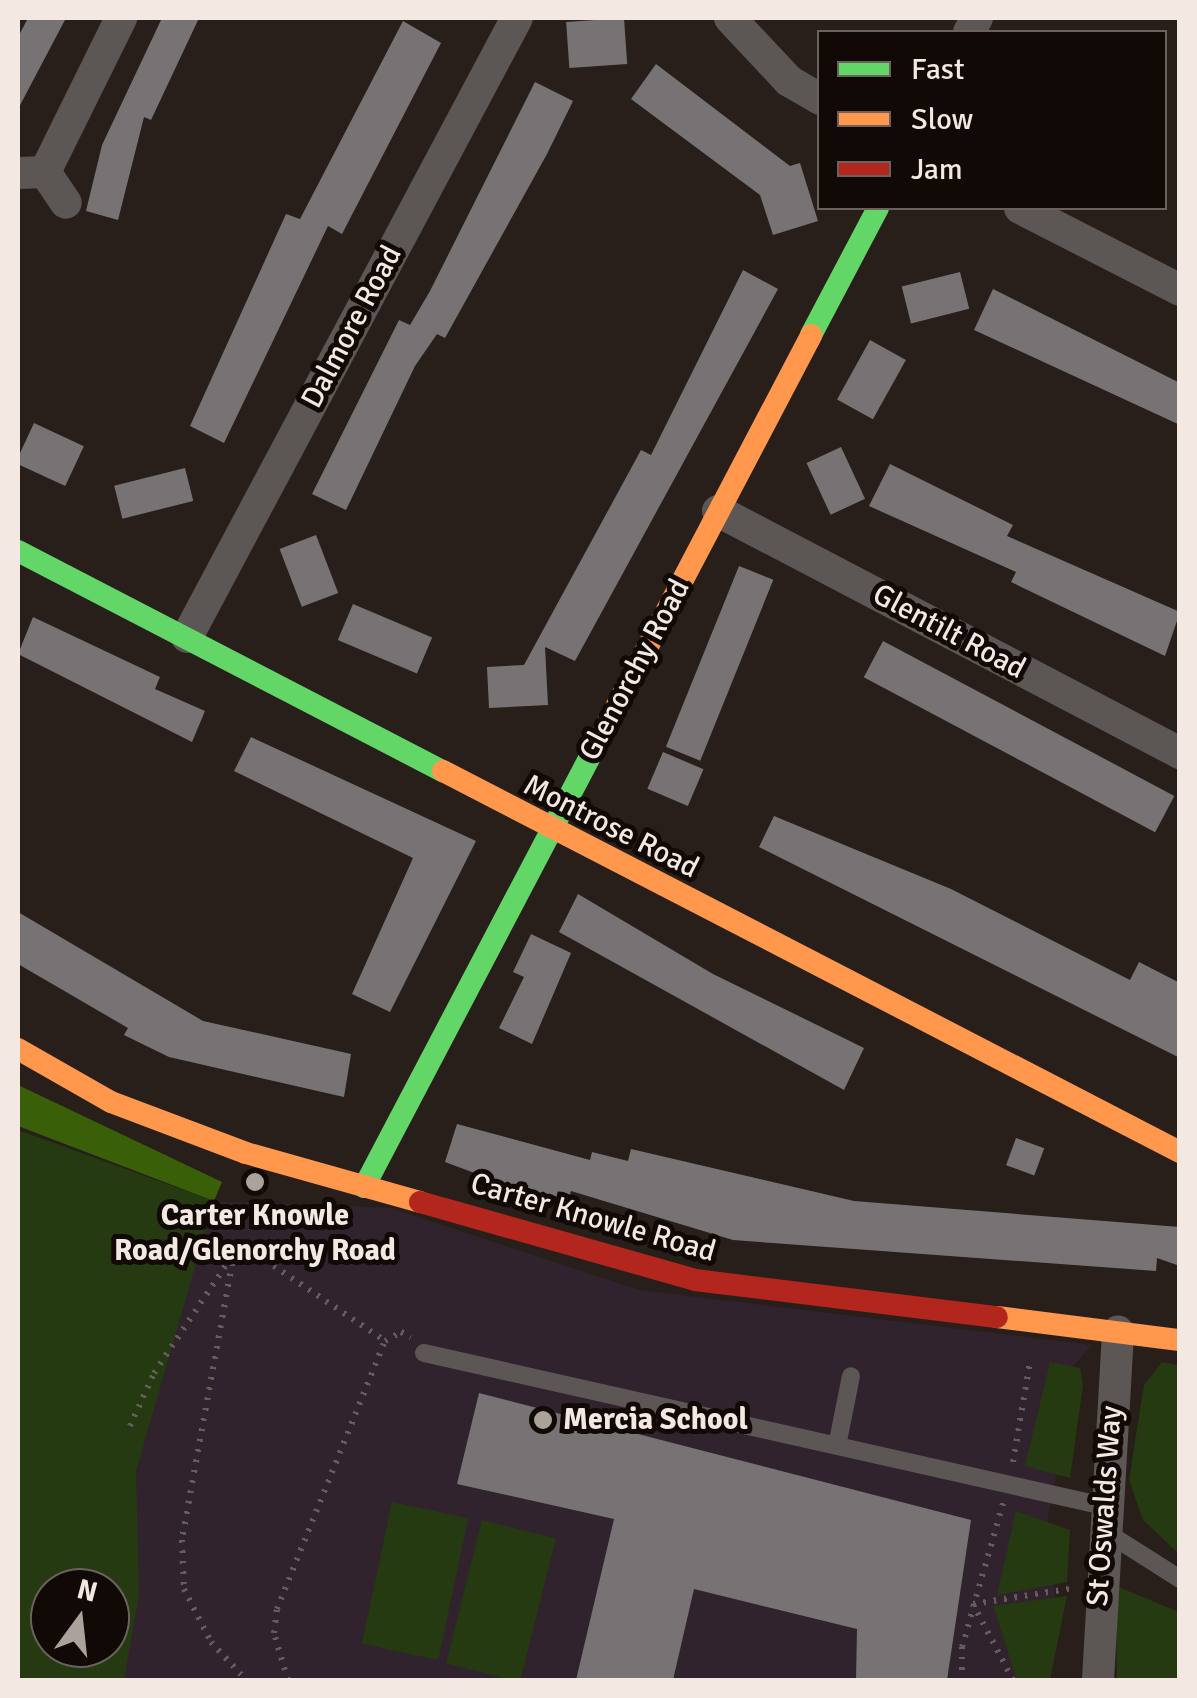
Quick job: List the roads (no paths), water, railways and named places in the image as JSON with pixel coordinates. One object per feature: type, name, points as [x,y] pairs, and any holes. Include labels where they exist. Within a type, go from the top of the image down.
[{"type":"street","points":[[66,204],[31,172],[121,18]]},
{"type":"street","name":"Dalmore Road","points":[[187,637],[516,18]]},
{"type":"street","points":[[730,18],[789,81],[817,96]]},
{"type":"street","name":"Glenorchy Road","points":[[364,1187],[877,210]]},
{"type":"street","points":[[1024,210],[1180,290]]},
{"type":"street","name":"Glentilt Road","points":[[718,512],[1180,753]]},
{"type":"street","name":"Montrose Road","points":[[18,550],[550,830],[1180,1152]]},
{"type":"street","name":"Carter Knowle Road","points":[[18,1049],[165,1124],[364,1187],[696,1280],[1180,1340]]},
{"type":"street","name":"St Oswalds Way","points":[[1098,1680],[1098,1585],[1118,1332]]},
{"type":"lane","points":[[424,1353],[838,1441],[1103,1517],[1180,1579]]},
{"type":"lane","points":[[838,1441],[851,1376]]},
{"type":"place","name":"Carter Knowle Road/Glenorchy Road","points":[[255,1182]]},
{"type":"place","name":"Mercia School","points":[[543,1420]]}]
